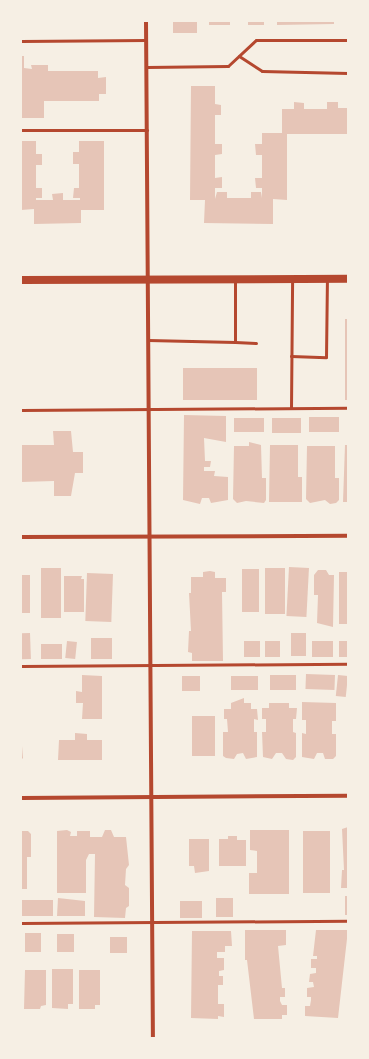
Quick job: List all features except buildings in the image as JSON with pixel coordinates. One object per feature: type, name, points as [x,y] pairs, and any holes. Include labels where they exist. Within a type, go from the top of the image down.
[{"type":"main road","points":[[21,280],[348,279]]},
{"type":"street","points":[[146,21],[153,1038]]},
{"type":"street","points":[[21,537],[348,536]]},
{"type":"street","points":[[21,798],[348,796]]},
{"type":"lane","points":[[21,41],[146,40]]},
{"type":"lane","points":[[146,67],[228,66],[256,40],[348,40]]},
{"type":"lane","points":[[239,56],[262,71],[348,73]]},
{"type":"lane","points":[[21,130],[147,130]]},
{"type":"lane","points":[[235,342],[236,279]]},
{"type":"lane","points":[[291,408],[292,279]]},
{"type":"lane","points":[[291,356],[326,357],[327,279]]},
{"type":"lane","points":[[148,340],[256,343]]},
{"type":"lane","points":[[21,410],[348,408]]},
{"type":"lane","points":[[21,666],[348,664]]},
{"type":"lane","points":[[21,923],[348,921]]}]
